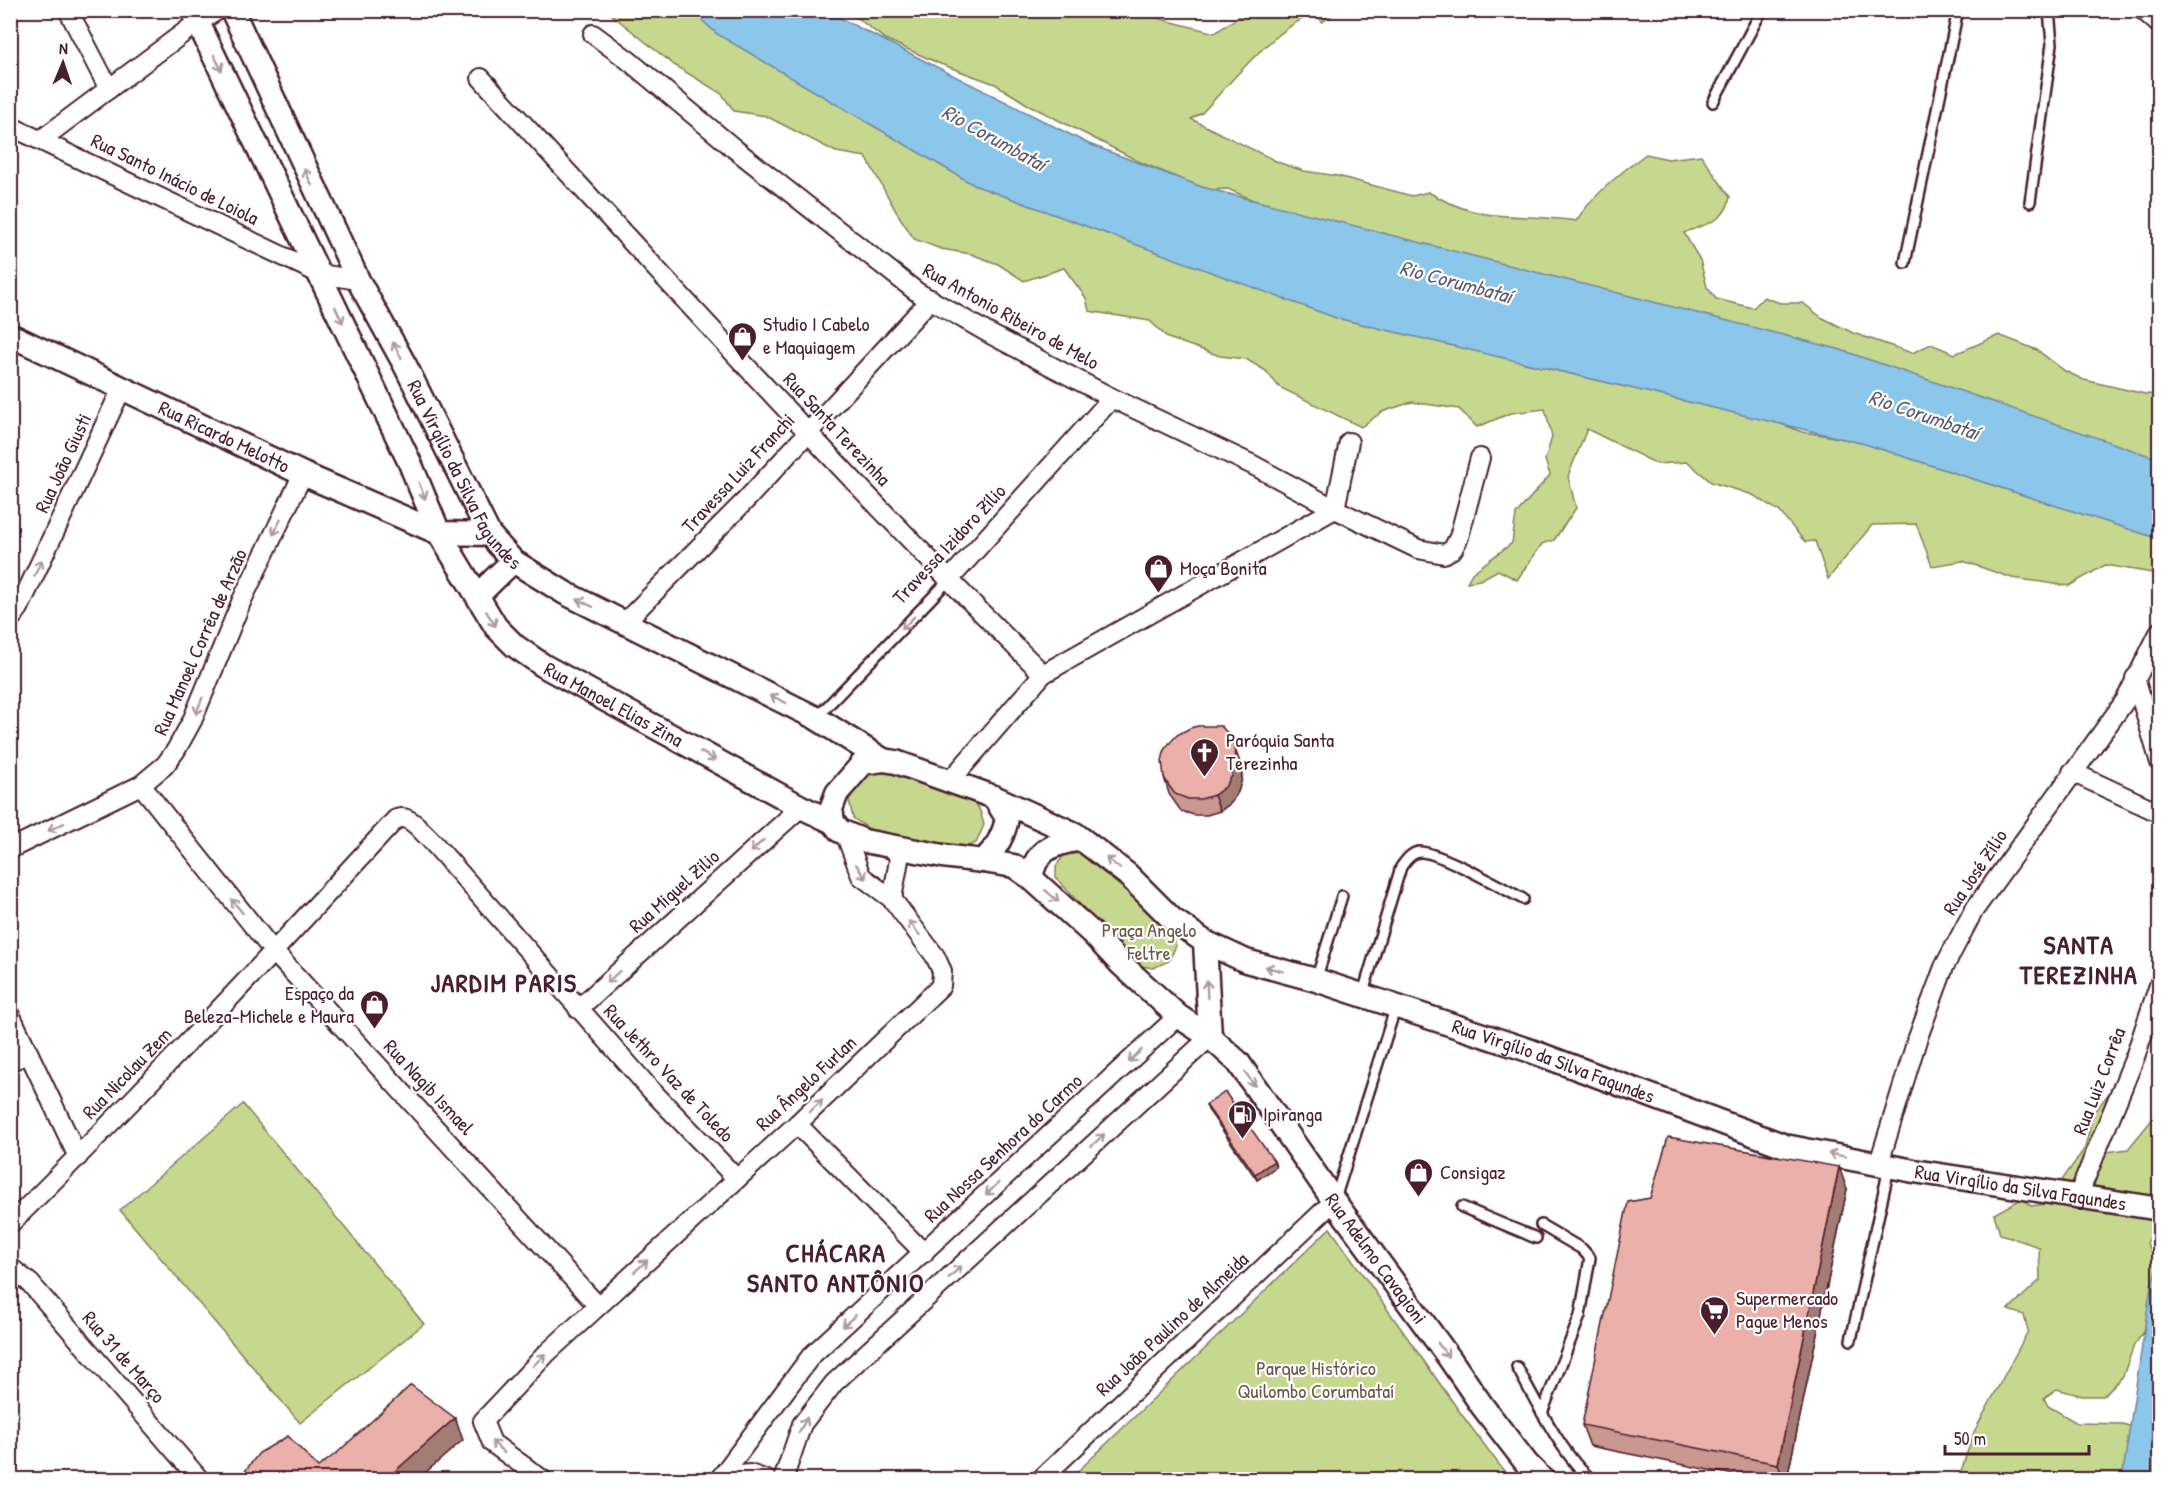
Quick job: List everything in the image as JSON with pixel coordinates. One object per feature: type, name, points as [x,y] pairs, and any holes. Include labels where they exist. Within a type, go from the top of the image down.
[{"type":"street","points":[[68,10],[109,89]]},
{"type":"street","points":[[42,139],[109,89],[195,16],[218,10]]},
{"type":"street","name":"Rua Virgílio da Silva Fagundes","points":[[232,10],[357,280],[405,365],[489,534],[513,561],[565,593],[816,718],[884,760],[896,762],[994,797],[1076,834],[1137,884],[1173,919],[1204,942],[1246,961],[1316,980],[1531,1051],[1785,1146],[1914,1171],[2151,1208]]},
{"type":"street","points":[[2143,10],[2160,25]]},
{"type":"street","name":"Rua Virgílio da Silva Fagundes","points":[[195,16],[410,463],[439,533]]},
{"type":"street","name":"Rua Antonio Ribeiro de Melo","points":[[593,34],[917,292],[990,334],[1112,398],[1253,465],[1335,509],[1418,549],[1444,555],[1453,549],[1463,524],[1480,458]]},
{"type":"street","name":"Rua Santa Terezinha","points":[[481,78],[948,581],[1043,674]]},
{"type":"street","name":"Rua Santo Inácio de Loiola","points":[[10,126],[42,139],[320,274],[357,280]]},
{"type":"street","name":"Travessa Luiz Franchi","points":[[625,622],[739,508],[931,299]]},
{"type":"street","name":"Rua Ricardo Melotto","points":[[10,334],[303,474],[439,533]]},
{"type":"street","name":"Rua João Giusti","points":[[10,620],[19,608],[122,388]]},
{"type":"street","name":"Travessa Izidoro Zílio","points":[[948,581],[1112,398]]},
{"type":"street","points":[[950,781],[1043,674],[1335,509],[1349,442]]},
{"type":"street","name":"Rua Manoel Corrêa de Arzão","points":[[10,849],[141,785],[165,765],[192,722],[242,600],[303,474]]},
{"type":"street","points":[[439,533],[489,534]]},
{"type":"street","name":"Rua Manoel Elias Zina","points":[[439,533],[496,627],[515,646],[544,666],[864,841],[1014,866],[1031,878]]},
{"type":"street","points":[[477,596],[513,561]]},
{"type":"street","name":"Rua José Zílio","points":[[1884,1164],[1917,1040],[1944,967],[1974,910],[2124,701],[2160,631]]},
{"type":"street","points":[[2135,678],[2160,763]]},
{"type":"street","points":[[884,760],[863,763],[837,793],[831,809],[861,876],[892,899],[899,860],[895,847]]},
{"type":"street","points":[[2072,772],[2160,813]]},
{"type":"street","name":"Rua Nagib Ismael","points":[[141,785],[274,952],[597,1305]]},
{"type":"street","points":[[983,861],[995,850],[1005,830],[1007,818],[994,797]]},
{"type":"street","name":"Rua Miguel Zilio","points":[[578,1009],[801,807]]},
{"type":"street","name":"Rua Jethro Vaz de Toledo","points":[[396,819],[407,818],[429,838],[650,1089],[737,1179]]},
{"type":"street","name":"Rua Nicolau Zem","points":[[10,1224],[78,1157],[274,952],[396,819]]},
{"type":"street","points":[[1031,878],[1035,861],[1045,850],[1057,844],[1081,839]]},
{"type":"street","name":"Rua Adelmo Cavagioni","points":[[1031,878],[1178,1016],[1210,1037],[1238,1062],[1334,1202],[1483,1407],[1527,1464],[1543,1479]]},
{"type":"street","name":"Rua Ângelo Furlan","points":[[543,1479],[492,1443],[483,1421],[499,1402],[597,1305],[797,1124],[941,986],[942,971],[936,956],[892,899]]},
{"type":"street","points":[[783,1479],[802,1424],[834,1383],[1210,1037],[1204,942]]},
{"type":"street","name":"Rua Luiz Corrêa","points":[[2078,1196],[2135,1057],[2160,982]]},
{"type":"street","points":[[10,1014],[78,1157]]},
{"type":"street","name":"Rua Nossa Senhora do Carmo","points":[[720,1478],[811,1356],[1178,1016]]},
{"type":"street","points":[[10,1061],[29,1054]]},
{"type":"street","points":[[797,1124],[924,1253]]},
{"type":"street","name":"Rua João Paulino de Almeida","points":[[1040,1479],[1334,1202]]},
{"type":"street","name":"Rua 31 de Março","points":[[10,1267],[30,1283],[200,1479]]},
{"type":"street","points":[[720,1478],[750,1474],[767,1479]]},
{"type":"lane","points":[[1713,102],[1762,10]]},
{"type":"lane","points":[[1905,263],[1958,10]]},
{"type":"lane","points":[[2030,202],[2052,44],[2049,10]]},
{"type":"lane","name":"Travessa Izidoro Zílio","points":[[816,718],[948,581]]},
{"type":"lane","points":[[1362,996],[1401,867],[1414,854],[1426,852],[1460,866],[1523,899]]},
{"type":"lane","points":[[1316,980],[1342,896]]},
{"type":"lane","points":[[1334,1202],[1396,1006]]},
{"type":"lane","points":[[1851,1340],[1884,1164]]},
{"type":"lane","points":[[1462,1207],[1536,1238]]},
{"type":"lane","points":[[1541,1225],[1582,1249],[1590,1258],[1580,1316],[1542,1413]]},
{"type":"lane","points":[[1517,1367],[1542,1413],[1582,1473],[1593,1479]]},
{"type":"green space","points":[[607,11],[728,11],[1802,432],[1896,446],[2159,532],[2159,574],[2105,565],[2069,586],[2012,578],[1963,561],[1932,566],[1916,524],[1872,525],[1828,579],[1815,541],[1805,542],[1779,511],[1753,495],[1711,482],[1688,462],[1657,464],[1587,429],[1568,476],[1576,508],[1554,540],[1542,544],[1517,580],[1498,570],[1480,580],[1467,582],[1472,573],[1512,543],[1516,514],[1550,475],[1545,460],[1552,437],[1545,409],[1511,413],[1477,427],[1459,409],[1412,402],[1382,412],[1361,427],[1279,387],[1266,371],[1246,359],[1220,356],[1168,338],[1150,321],[1089,311],[1086,298],[1064,268],[1024,281],[998,264],[971,254],[941,249],[914,239],[866,157],[836,152],[766,116],[734,111],[722,94],[674,65]]},
{"type":"green space","points":[[848,11],[1138,11],[1215,33],[1247,11],[1336,11],[1322,22],[1316,13],[1285,30],[1240,71],[1202,113],[1191,119],[1280,163],[1304,171],[1338,176],[1412,196],[1428,192],[1456,206],[1478,213],[1576,221],[1608,184],[1646,154],[1668,159],[1701,155],[1730,197],[1724,213],[1719,218],[1684,233],[1700,260],[1707,287],[1716,299],[1753,308],[1764,297],[1780,303],[1803,303],[1821,317],[1853,333],[1912,353],[1931,344],[1955,354],[1999,335],[2037,350],[2065,371],[2084,380],[2159,395],[2159,484],[1257,202],[1228,189],[1206,190],[1140,162],[1027,104],[995,84],[938,63],[885,39]]},
{"type":"green space","points":[[875,768],[930,782],[970,800],[978,807],[984,825],[976,843],[958,850],[874,832],[853,818],[849,800],[860,780]]},
{"type":"green space","name":"Praça Angelo Feltre","points":[[1080,853],[1173,930],[1176,946],[1169,961],[1153,968],[1136,965],[1056,878],[1056,866],[1064,855]]},
{"type":"green space","points":[[2110,1092],[2106,1152],[2128,1149],[2159,1111],[2159,1217],[2147,1244],[2159,1263],[2160,1300],[2150,1324],[2134,1345],[2123,1376],[2103,1396],[2082,1396],[2057,1389],[2044,1398],[2048,1406],[2077,1423],[2123,1424],[2132,1427],[2130,1479],[1958,1480],[1974,1432],[2028,1331],[2024,1315],[2008,1310],[2040,1280],[2039,1247],[2000,1234],[1994,1214],[2023,1198],[2031,1206],[2045,1204],[2085,1148],[2093,1113]]},
{"type":"green space","points":[[243,1104],[424,1324],[300,1423],[120,1210]]},
{"type":"green space","name":"Parque Histórico Quilombo Corumbataí","points":[[1330,1228],[1510,1479],[1070,1479]]},
{"type":"water","name":"Rio Corumbataí","points":[[692,11],[826,11],[1089,144],[1202,187],[1838,349],[2159,459],[2159,539],[1865,444],[1336,318],[974,185],[717,34]]},
{"type":"water","points":[[2159,1261],[2159,1479],[2122,1479],[2151,1286]]},
{"type":"building","name":"Paróquia Santa Terezinha","points":[[1198,726],[1221,726],[1230,736],[1235,749],[1236,762],[1232,776],[1225,787],[1214,795],[1201,799],[1188,799],[1175,794],[1169,786],[1164,777],[1162,761],[1165,748],[1177,735]]},
{"type":"building","name":"Ipiranga","points":[[1225,1092],[1274,1161],[1255,1174],[1206,1105]]},
{"type":"building","name":"Supermercado Pague Menos","points":[[1668,1137],[1839,1167],[1778,1464],[1582,1425],[1628,1202],[1650,1198]]},
{"type":"building","points":[[411,1385],[455,1418],[386,1479],[250,1479],[245,1471],[259,1453],[288,1436],[318,1467],[338,1452]]},
{"type":"place","name":"Studio I Cabelo e Maquiagem","points":[[742,362]]},
{"type":"place","name":"Moça Bonita","points":[[1159,594]]},
{"type":"place","name":"Paróquia Santa Terezinha","points":[[1205,778]]},
{"type":"place","name":"Espaço da Beleza-Michele e Maura","points":[[375,1030]]},
{"type":"place","name":"Ipiranga","points":[[1242,1140]]},
{"type":"place","name":"Consigaz","points":[[1419,1198]]},
{"type":"place","name":"Supermercado Pague Menos","points":[[1715,1336]]},
{"type":"district","name":"SANTA TEREZINHA","points":[[2079,960]]},
{"type":"district","name":"JARDIM PARIS","points":[[504,983]]},
{"type":"district","name":"CHÁCARA SANTO ANTÔNIO","points":[[836,1268]]}]
